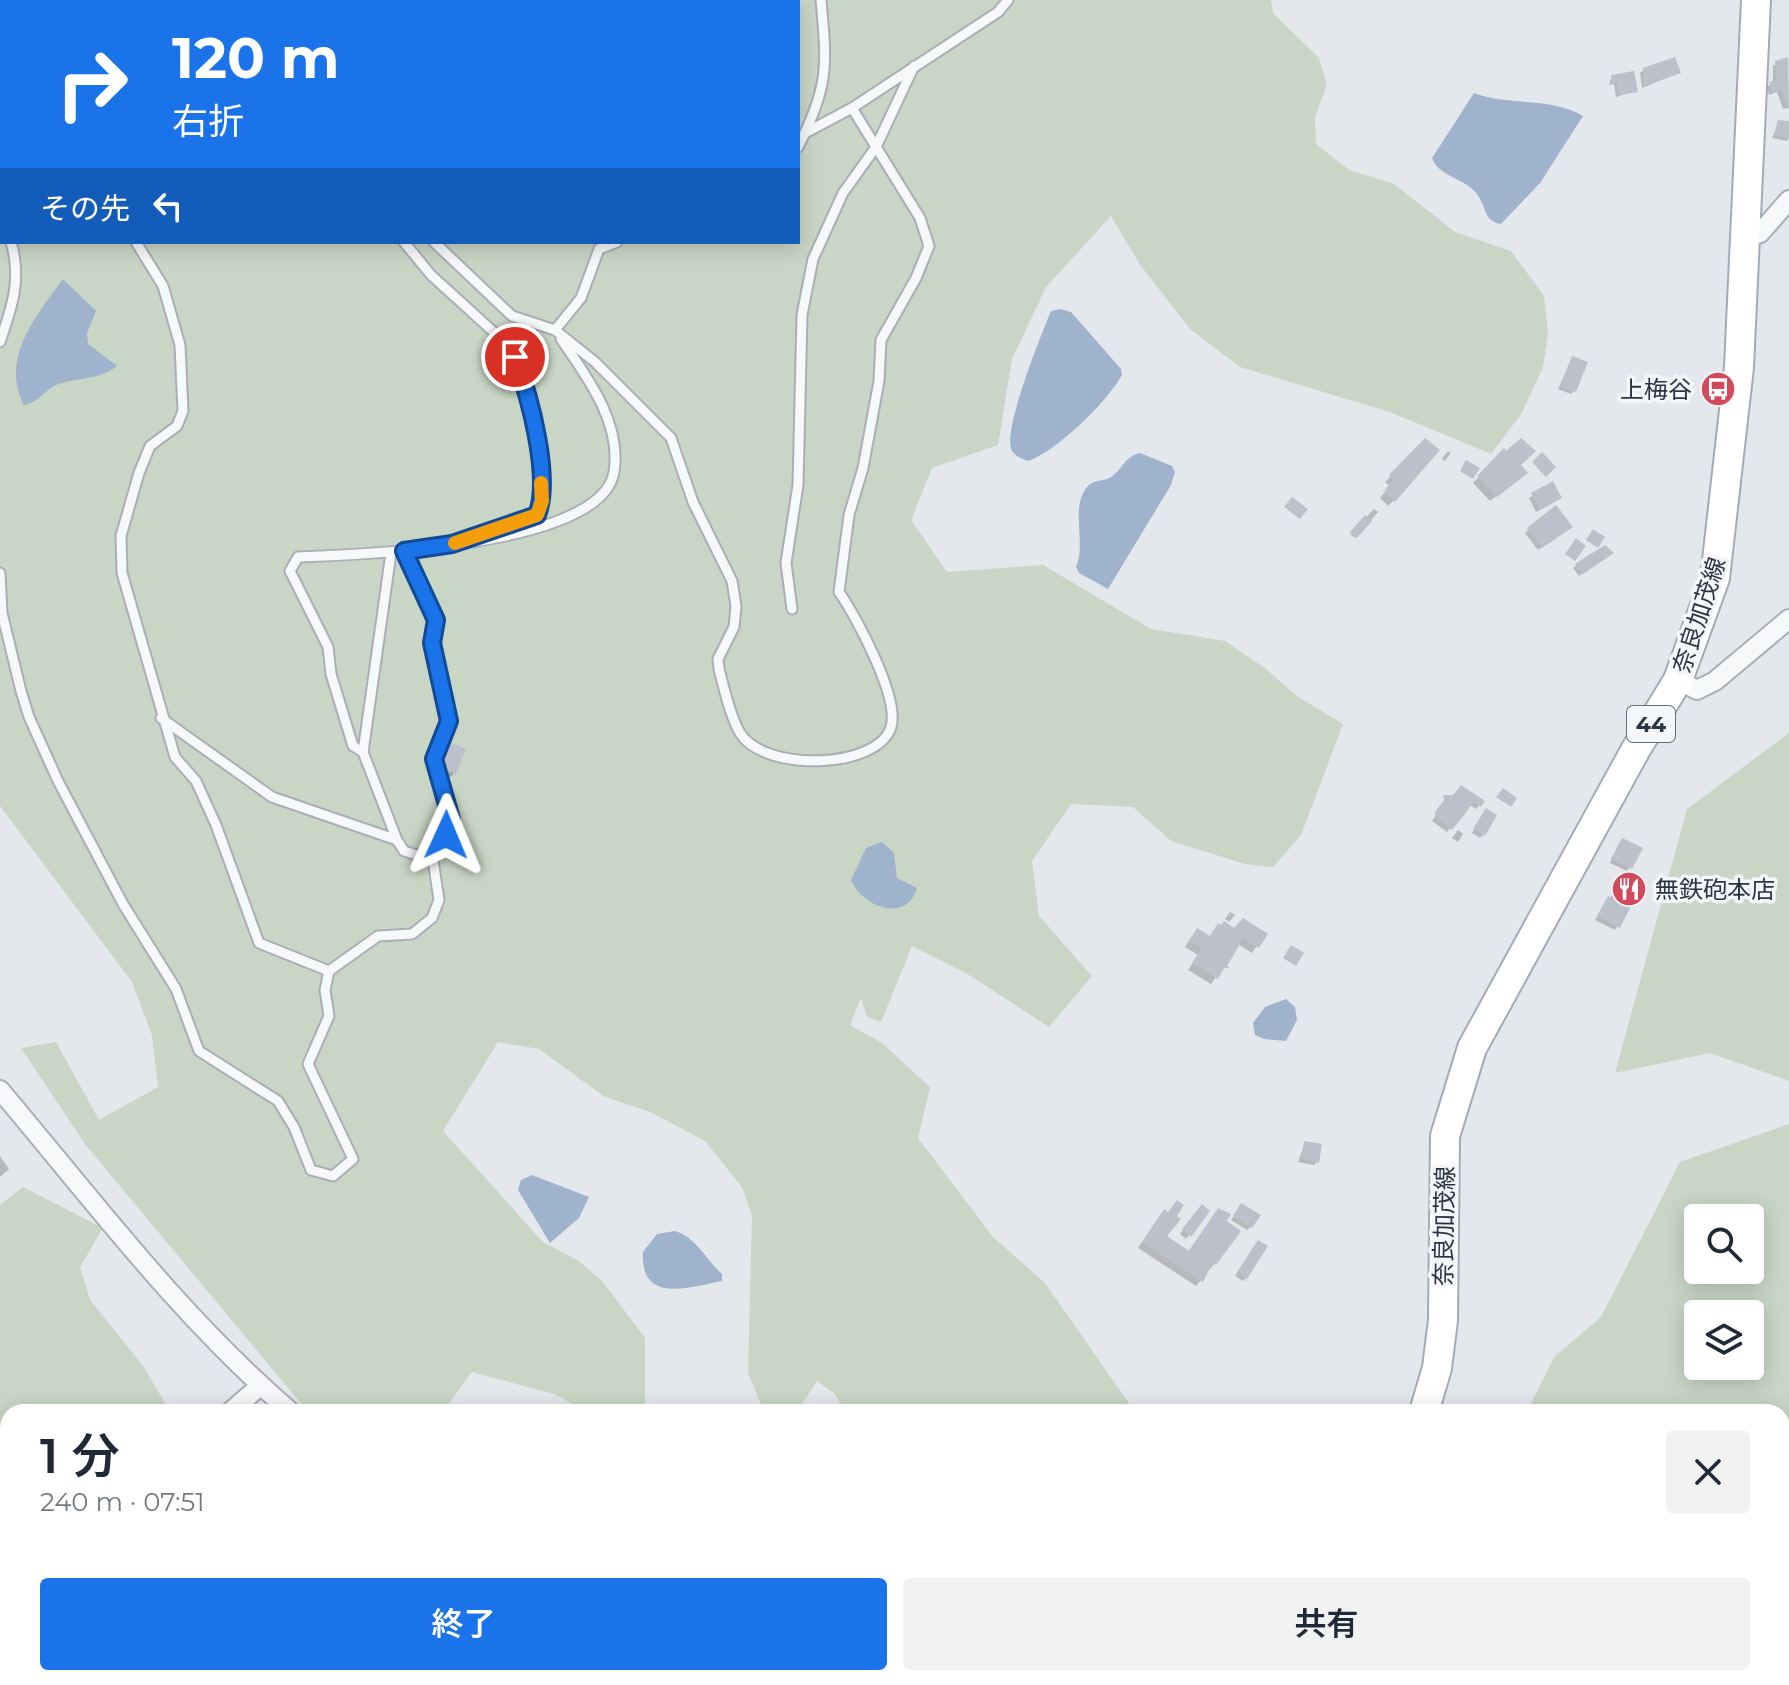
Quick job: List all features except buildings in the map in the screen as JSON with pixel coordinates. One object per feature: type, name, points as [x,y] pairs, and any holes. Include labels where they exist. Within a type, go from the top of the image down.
[{"type":"main road","name":"奈良加茂線","points":[[1426,1404],[1437,1368],[1443,1320],[1445,1136],[1460,1082],[1472,1048],[1636,749],[1678,680],[1700,626],[1722,541],[1739,367],[1756,0]]},
{"type":"street","points":[[1743,240],[1760,233],[1789,200]]},
{"type":"street","points":[[1678,680],[1697,690],[1715,681],[1789,619]]},
{"type":"street","points":[[0,1090],[158,1277],[260,1386],[281,1404]]},
{"type":"street","points":[[239,1404],[260,1386]]},
{"type":"lane","points":[[800,143],[819,105],[826,67],[821,0]]},
{"type":"lane","points":[[805,133],[852,108],[998,12],[1008,0]]},
{"type":"lane","points":[[792,609],[786,563],[798,485],[802,315],[813,259],[824,229],[843,193],[876,147],[914,66]]},
{"type":"lane","points":[[436,244],[512,316],[555,330],[595,362],[671,438],[693,502],[732,581],[736,606],[734,627],[718,659],[740,733],[775,758],[804,762],[839,760],[879,743],[891,727],[891,710],[859,621],[839,592],[849,515],[863,468],[879,381],[881,340],[916,278],[929,246],[920,218],[852,108]]},
{"type":"lane","points":[[0,342],[15,297],[18,272],[11,244]]},
{"type":"lane","points":[[137,244],[163,286],[180,345],[182,378],[183,411],[177,426],[150,446],[121,536],[120,555],[161,718],[175,757],[196,781],[216,825],[259,943],[329,971]]},
{"type":"lane","points":[[406,244],[431,275],[498,336],[515,357],[534,428],[542,501],[537,515],[452,544]]},
{"type":"lane","points":[[555,330],[581,298],[599,246]]},
{"type":"lane","points":[[363,752],[353,746],[331,674],[328,647],[290,571],[298,557],[391,553],[509,537],[587,508],[602,494],[614,474],[613,444],[595,390],[555,330]]},
{"type":"lane","points":[[0,573],[2,613],[29,717],[123,904],[176,989],[199,1051],[278,1101],[294,1127],[311,1170],[333,1176],[353,1159],[308,1064],[329,1016],[325,990],[329,971],[378,936],[412,934],[432,918],[439,900],[433,860],[451,819],[434,759],[449,721],[432,643],[436,620],[404,551]]},
{"type":"lane","points":[[391,553],[363,752],[404,851],[433,860]]},
{"type":"lane","points":[[161,718],[272,797],[397,840]]},
{"type":"green space","points":[[800,0],[1271,0],[1273,13],[1319,58],[1327,85],[1315,117],[1316,144],[1349,170],[1394,184],[1455,232],[1511,251],[1544,296],[1548,333],[1543,367],[1522,413],[1491,454],[1390,412],[1240,367],[1190,329],[1141,266],[1111,216],[1046,287],[1012,359],[998,445],[932,468],[911,520],[947,572],[1043,565],[1151,629],[1225,641],[1266,669],[1297,696],[1343,724],[1301,835],[1273,867],[1245,864],[1171,841],[1133,807],[1071,804],[1032,861],[1039,916],[1092,976],[1049,1027],[969,975],[912,946],[881,1022],[867,1017],[861,998],[850,1025],[882,1043],[930,1087],[918,1138],[993,1237],[1045,1283],[1129,1404],[841,1404],[834,1393],[817,1381],[802,1404],[761,1404],[748,1373],[752,1216],[742,1187],[705,1141],[650,1112],[605,1097],[539,1049],[498,1042],[443,1131],[543,1242],[579,1261],[603,1282],[645,1338],[645,1404],[572,1404],[554,1394],[472,1372],[448,1404],[302,1404],[85,1144],[21,1048],[56,1042],[99,1120],[158,1087],[152,1035],[132,982],[0,806],[0,244],[800,244]]},
{"type":"green space","points":[[1789,733],[1789,1081],[1710,1053],[1615,1073],[1687,809]]},
{"type":"green space","points":[[1789,1124],[1789,1404],[1531,1404],[1554,1357],[1601,1317],[1680,1162]]},
{"type":"green space","points":[[23,1187],[103,1228],[80,1267],[90,1300],[144,1367],[165,1404],[0,1404],[0,1205]]},
{"type":"water","points":[[1474,93],[1558,106],[1583,116],[1540,183],[1501,224],[1490,219],[1477,193],[1441,170],[1432,158]]},
{"type":"water","points":[[63,279],[96,311],[87,333],[88,344],[117,366],[97,376],[52,387],[35,401],[24,405],[16,371],[19,354],[32,323]]},
{"type":"water","points":[[1060,309],[1071,312],[1121,369],[1122,375],[1080,424],[1053,447],[1028,461],[1012,451],[1012,425],[1024,382],[1051,311]]},
{"type":"water","points":[[1140,453],[1172,466],[1175,472],[1171,485],[1108,589],[1079,573],[1076,567],[1082,494],[1090,484],[1111,477],[1130,457]]},
{"type":"water","points":[[882,842],[894,853],[897,878],[917,888],[904,906],[884,908],[874,904],[857,890],[851,880],[866,848]]},
{"type":"water","points":[[1286,999],[1295,1007],[1297,1020],[1286,1041],[1255,1035],[1253,1023],[1265,1007]]},
{"type":"water","points":[[532,1175],[589,1197],[579,1218],[550,1243],[518,1190],[521,1180]]},
{"type":"water","points":[[675,1231],[695,1244],[722,1274],[722,1281],[669,1289],[650,1280],[644,1269],[643,1252],[657,1234]]},
{"type":"slow traffic","points":[[455,543],[537,515],[542,501],[541,483]]},
{"type":"place","name":"上梅谷","points":[[1718,389]]},
{"type":"place","name":"無鉄砲本店","points":[[1629,889]]},
{"type":"route","points":[[446,835],[451,819],[434,759],[449,721],[432,643],[436,620],[404,551],[452,544],[537,515],[542,501],[534,428],[515,357]]}]
